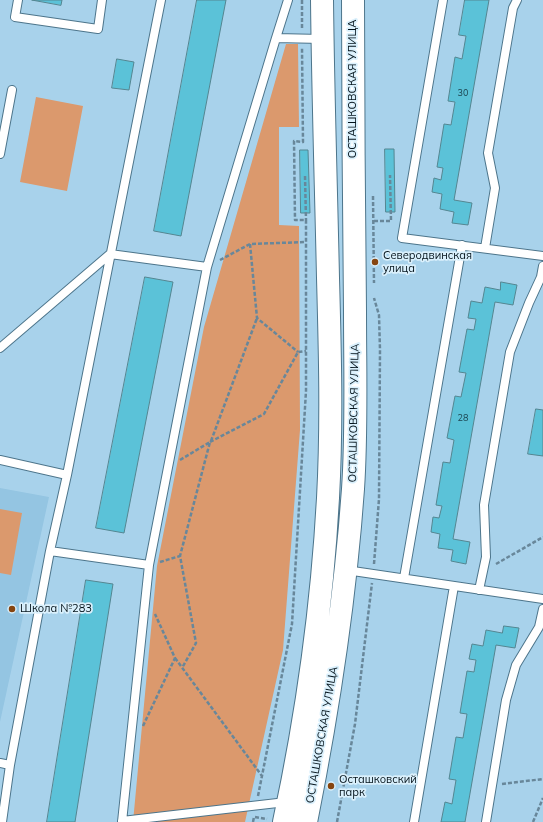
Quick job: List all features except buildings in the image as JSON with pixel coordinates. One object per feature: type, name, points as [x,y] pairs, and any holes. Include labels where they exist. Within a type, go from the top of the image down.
[{"type":"main road","name":"ОСТАШКОВСКАЯ УЛИЦА","points":[[286,812],[313,657],[322,585],[328,497],[331,413],[330,366],[313,38],[322,0]]},
{"type":"main road","name":"ОСТАШКОВСКАЯ УЛИЦА","points":[[306,822],[319,759],[335,660],[346,570],[353,488],[356,412],[352,0]]},
{"type":"lane","points":[[18,0],[15,17],[98,29],[102,0]]},
{"type":"lane","points":[[2,822],[10,765],[50,550],[67,475],[161,0]]},
{"type":"lane","points":[[286,812],[256,806],[122,821],[150,565],[207,267],[288,0]]},
{"type":"lane","points":[[443,0],[402,238],[543,256]]},
{"type":"lane","points":[[485,248],[495,188],[488,153],[513,8],[517,0]]},
{"type":"lane","points":[[276,38],[313,38]]},
{"type":"lane","points":[[0,154],[12,90]]},
{"type":"lane","points":[[404,578],[462,245]]},
{"type":"lane","points":[[0,348],[110,254],[207,267]]},
{"type":"lane","points":[[480,590],[486,557],[484,505],[510,352],[541,277],[543,266]]},
{"type":"lane","points":[[0,460],[67,475]]},
{"type":"lane","points":[[50,550],[150,565]]},
{"type":"lane","points":[[346,570],[543,599]]},
{"type":"lane","points":[[414,822],[454,586]]},
{"type":"lane","points":[[486,822],[506,700],[516,665],[539,627],[543,609]]},
{"type":"lane","points":[[0,764],[10,765]]},
{"type":"path","points":[[302,0],[313,38],[303,142],[294,142],[295,220],[306,220]]},
{"type":"path","points":[[374,221],[391,221],[390,175]]},
{"type":"path","points":[[253,822],[292,624],[306,391],[305,176]]},
{"type":"path","points":[[207,267],[250,244],[306,242]]},
{"type":"path","points":[[182,668],[196,643],[180,556],[210,442],[257,318],[250,244]]},
{"type":"path","points":[[257,318],[298,352],[306,351]]},
{"type":"path","points":[[168,466],[264,414],[298,352]]},
{"type":"path","points":[[483,571],[543,537]]},
{"type":"path","points":[[150,565],[180,556]]},
{"type":"path","points":[[146,595],[175,658],[262,776]]},
{"type":"path","points":[[142,729],[175,658]]},
{"type":"path","points":[[492,786],[543,779]]},
{"type":"path","points":[[533,822],[543,798]]},
{"type":"path","points":[[539,807],[543,804]]},
{"type":"shaded area","points":[[286,44],[298,44],[299,127],[279,127],[279,225],[299,226],[300,430],[283,650],[245,822],[133,822],[157,566],[204,327]]},
{"type":"shaded area","points":[[36,97],[83,106],[67,191],[20,182]]},
{"type":"shaded area","name":"Школа №283","points":[[0,488],[49,497],[0,722]]},
{"type":"shaded area","points":[[0,509],[22,513],[11,575],[0,573]]},
{"type":"place","name":"Северодвинская улица","points":[[375,262]]},
{"type":"place","name":"Школа №283","points":[[12,609]]},
{"type":"place","name":"Осташковский парк","points":[[331,786]]}]
